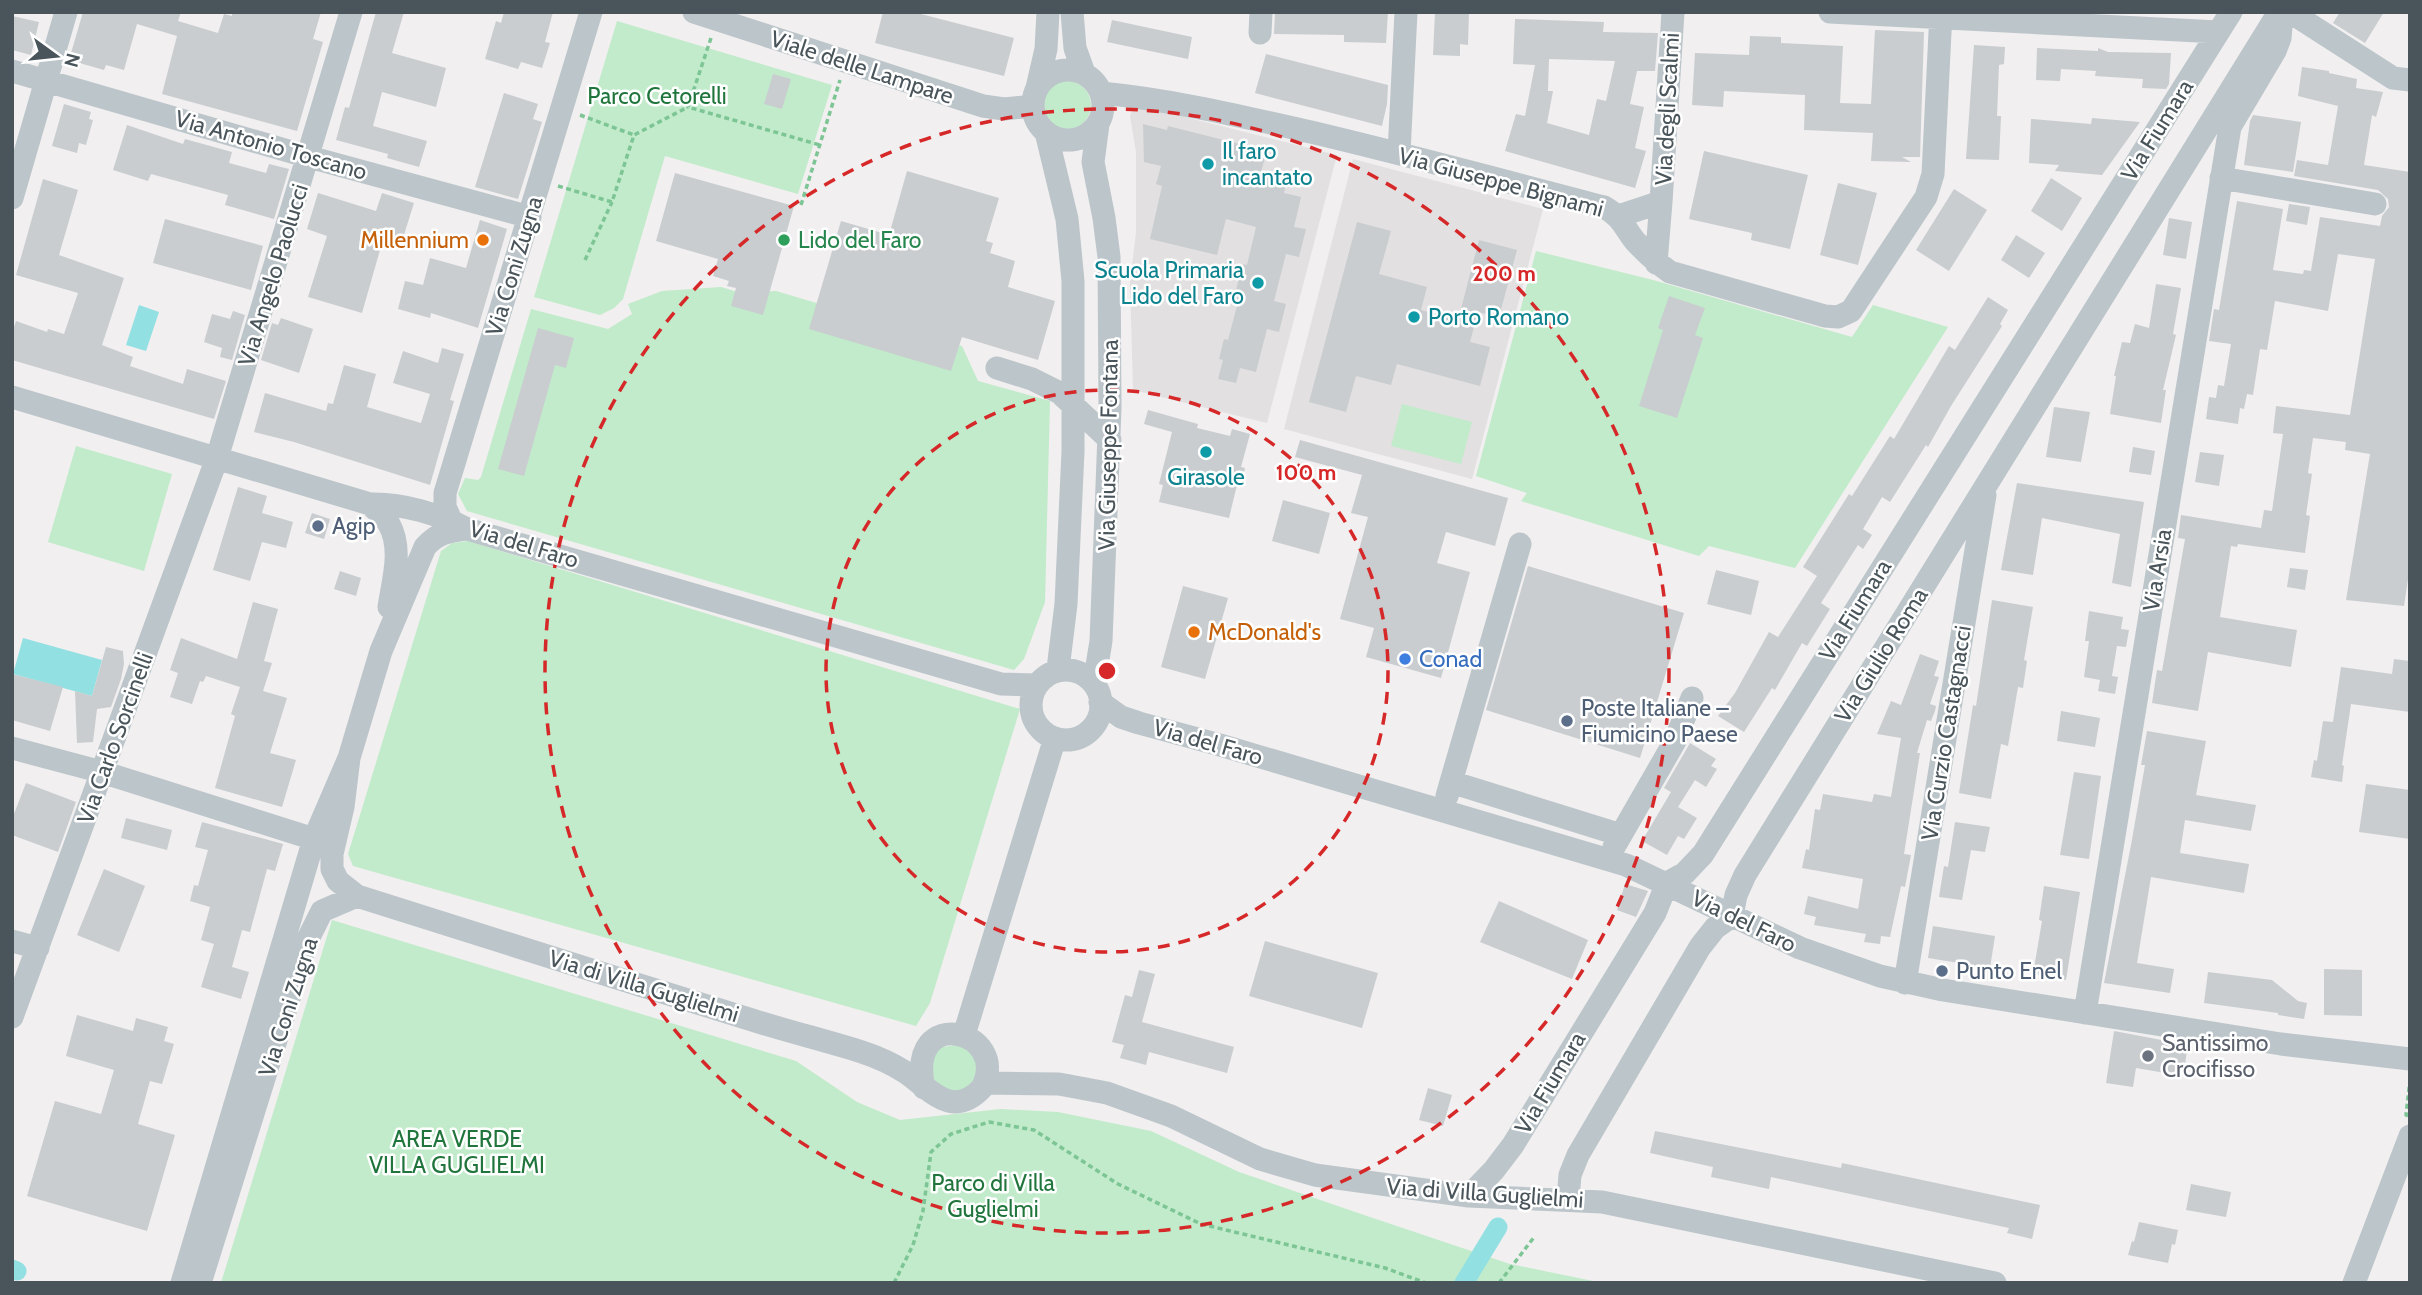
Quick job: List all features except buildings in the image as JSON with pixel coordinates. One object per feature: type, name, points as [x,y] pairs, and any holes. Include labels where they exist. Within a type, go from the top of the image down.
[{"type":"street","points":[[12,198],[66,12]]},
{"type":"street","name":"Via Angelo Paolucci","points":[[217,458],[351,12]]},
{"type":"street","name":"Via Coni Zugna","points":[[182,1283],[314,839],[349,758],[381,651],[425,547],[433,538],[459,525],[445,508],[445,493],[591,12]]},
{"type":"street","name":"Viale delle Lampare","points":[[694,12],[983,106],[1011,109],[1035,97]]},
{"type":"street","points":[[1035,97],[1052,74],[1062,70],[1084,74],[1097,85],[1101,93],[1103,103],[1098,124],[1090,133],[1068,140],[1056,138],[1046,132],[1034,116],[1035,97],[1047,41],[1048,12]]},
{"type":"street","points":[[1072,12],[1075,48],[1084,74]]},
{"type":"street","points":[[1399,153],[1406,12]]},
{"type":"street","name":"Via degli Scalmi","points":[[1619,216],[1661,202],[1672,12]]},
{"type":"street","points":[[1830,12],[1941,15],[2218,32]]},
{"type":"street","name":"Via Fiumara","points":[[1469,1196],[1513,1145],[1655,913],[1667,883],[1685,873],[1703,854],[2231,12]]},
{"type":"street","name":"Via Arsia","points":[[2085,1013],[2221,178],[2222,122],[2281,12]]},
{"type":"street","points":[[2290,12],[2393,78],[2410,80]]},
{"type":"street","name":"Via Giuseppe Bignami","points":[[1101,93],[1194,105],[1399,153],[1604,207],[1619,216],[1634,239],[1656,263],[1670,272],[1825,316],[1838,317],[1852,311],[1926,197],[1933,174],[1941,15]]},
{"type":"street","name":"Via Antonio Toscano","points":[[12,71],[309,157],[530,217]]},
{"type":"street","name":"Via Giulio Roma","points":[[1732,916],[1736,895],[1745,875],[1987,484],[2222,122]]},
{"type":"street","name":"Via Giuseppe Fontana","points":[[1097,693],[1110,440],[1109,257],[1093,155],[1098,124]]},
{"type":"street","name":"Via Giuseppe Fontana","points":[[1046,132],[1071,245],[1073,281],[1074,405],[1066,604],[1058,669]]},
{"type":"street","points":[[2221,178],[2375,204]]},
{"type":"street","points":[[1656,263],[1661,202]]},
{"type":"street","points":[[997,368],[1060,393],[1110,440]]},
{"type":"street","name":"Via del Faro","points":[[12,397],[370,504],[389,503],[1001,684],[1037,685]]},
{"type":"street","name":"Via Carlo Sorcinelli","points":[[12,1017],[217,458]]},
{"type":"street","name":"Via Curzio Castagnacci","points":[[1905,983],[1987,484]]},
{"type":"street","name":"Via Coni Zugna","points":[[370,504],[388,522],[397,542],[381,651]]},
{"type":"street","points":[[1443,811],[1520,544]]},
{"type":"street","points":[[1058,669],[1082,673],[1097,693],[1095,723],[1087,733],[1072,740],[1055,738],[1039,727],[1033,716],[1031,704],[1037,685],[1046,675],[1058,669]]},
{"type":"street","name":"Via del Faro","points":[[1097,693],[1113,712],[1129,720],[1607,859],[1667,883],[1812,953],[1865,972],[1905,983],[2085,1013],[2320,1050],[2410,1059]]},
{"type":"street","points":[[1607,859],[1675,741],[1692,698]]},
{"type":"street","points":[[964,1035],[1055,738]]},
{"type":"street","points":[[12,748],[102,772],[314,839]]},
{"type":"street","name":"Via Coni Zugna","points":[[349,758],[343,807],[332,855],[332,869],[338,881],[358,896]]},
{"type":"street","points":[[1451,782],[1621,835]]},
{"type":"street","name":"Via Coni Zugna","points":[[200,1283],[307,941],[322,911],[358,896]]},
{"type":"street","name":"Via di Villa Guglielmi","points":[[358,896],[740,1017],[874,1056],[899,1069],[924,1088]]},
{"type":"street","points":[[1568,1199],[1570,1175],[1580,1151],[1700,947],[1715,928],[1732,916]]},
{"type":"street","points":[[12,941],[38,948]]},
{"type":"street","points":[[942,1035],[964,1035],[974,1041],[984,1054],[987,1074],[985,1083],[978,1093],[961,1101],[945,1101],[924,1088],[920,1065],[926,1047],[942,1035]]},
{"type":"street","name":"Via di Villa Guglielmi","points":[[985,1083],[1059,1084],[1094,1090],[1147,1106],[1248,1153],[1293,1170],[1339,1180],[1469,1196],[1602,1202],[1996,1283]]},
{"type":"street","points":[[2354,1283],[2410,1136]]},
{"type":"path","points":[[688,107],[717,20]]},
{"type":"path","points":[[801,205],[846,62]]},
{"type":"path","points":[[585,260],[612,202],[634,135],[688,107],[820,145]]},
{"type":"path","points":[[562,109],[634,135]]},
{"type":"path","points":[[540,180],[612,202]]},
{"type":"path","points":[[2410,1080],[2406,1115],[2410,1117]]},
{"type":"path","points":[[894,1283],[913,1245],[923,1211],[931,1152],[951,1134],[989,1122],[1034,1130],[1118,1184],[1201,1224],[1385,1268],[1426,1283]]},
{"type":"path","points":[[1499,1283],[1535,1236]]},
{"type":"shaded area","points":[[1134,106],[1337,155],[1267,423],[1133,390],[1130,283],[1136,232],[1136,152],[1130,116]]},
{"type":"shaded area","points":[[1353,159],[1543,209],[1472,479],[1284,429]]},
{"type":"green space","name":"Parco Cetorelli","points":[[617,21],[832,85],[798,194],[665,156],[623,299],[614,308],[600,315],[534,297]]},
{"type":"green space","points":[[1067,81],[1084,88],[1091,105],[1084,122],[1067,129],[1050,122],[1043,105],[1050,88]]},
{"type":"green space","points":[[1536,251],[1653,280],[1852,337],[1873,305],[1948,327],[1795,568],[1709,546],[1699,556],[1521,501],[1527,493],[1476,476]]},
{"type":"green space","points":[[721,287],[741,293],[776,291],[962,346],[978,381],[1050,401],[1045,602],[1024,659],[1014,670],[467,511],[458,494],[465,478],[478,480],[481,477],[531,309],[608,329],[632,314],[628,304],[662,291]]},
{"type":"green space","points":[[1402,404],[1472,422],[1461,464],[1391,446]]},
{"type":"green space","points":[[76,446],[172,474],[144,571],[48,542]]},
{"type":"green space","points":[[468,541],[1020,709],[930,1003],[916,1026],[353,866],[348,854],[441,551],[452,543]]},
{"type":"green space","points":[[332,920],[796,1061],[857,1102],[900,1120],[1001,1109],[1058,1112],[1151,1131],[1239,1172],[1361,1214],[1510,1264],[1603,1283],[221,1283]]},
{"type":"green space","points":[[963,1044],[978,1062],[973,1084],[958,1094],[936,1089],[929,1055],[935,1048]]},
{"type":"water","points":[[139,305],[159,312],[146,351],[126,345]]},
{"type":"water","points":[[23,638],[102,660],[92,696],[13,674]]},
{"type":"waterway","points":[[1464,1283],[1498,1227]]},
{"type":"waterway","points":[[12,1269],[17,1271]]},
{"type":"place","name":"Il faro incantato","points":[[1208,164]]},
{"type":"place","name":"Millennium","points":[[483,240]]},
{"type":"place","name":"Lido del Faro","points":[[784,240]]},
{"type":"place","name":"Scuola Primaria Lido del Faro","points":[[1258,283]]},
{"type":"place","name":"Porto Romano","points":[[1414,317]]},
{"type":"place","name":"Girasole","points":[[1206,452]]},
{"type":"place","name":"Agip","points":[[318,526]]},
{"type":"place","name":"McDonald's","points":[[1194,632]]},
{"type":"place","name":"Conad","points":[[1405,659]]},
{"type":"place","name":"Poste Italiane – Fiumicino Paese","points":[[1567,721]]},
{"type":"place","name":"Punto Enel","points":[[1942,971]]},
{"type":"place","name":"Santissimo Crocifisso","points":[[2148,1056]]},
{"type":"park label","name":"AREA VERDE VILLA GUGLIELMI","points":[[457,1152]]},
{"type":"park label","name":"Parco di Villa Guglielmi","points":[[993,1196]]}]
